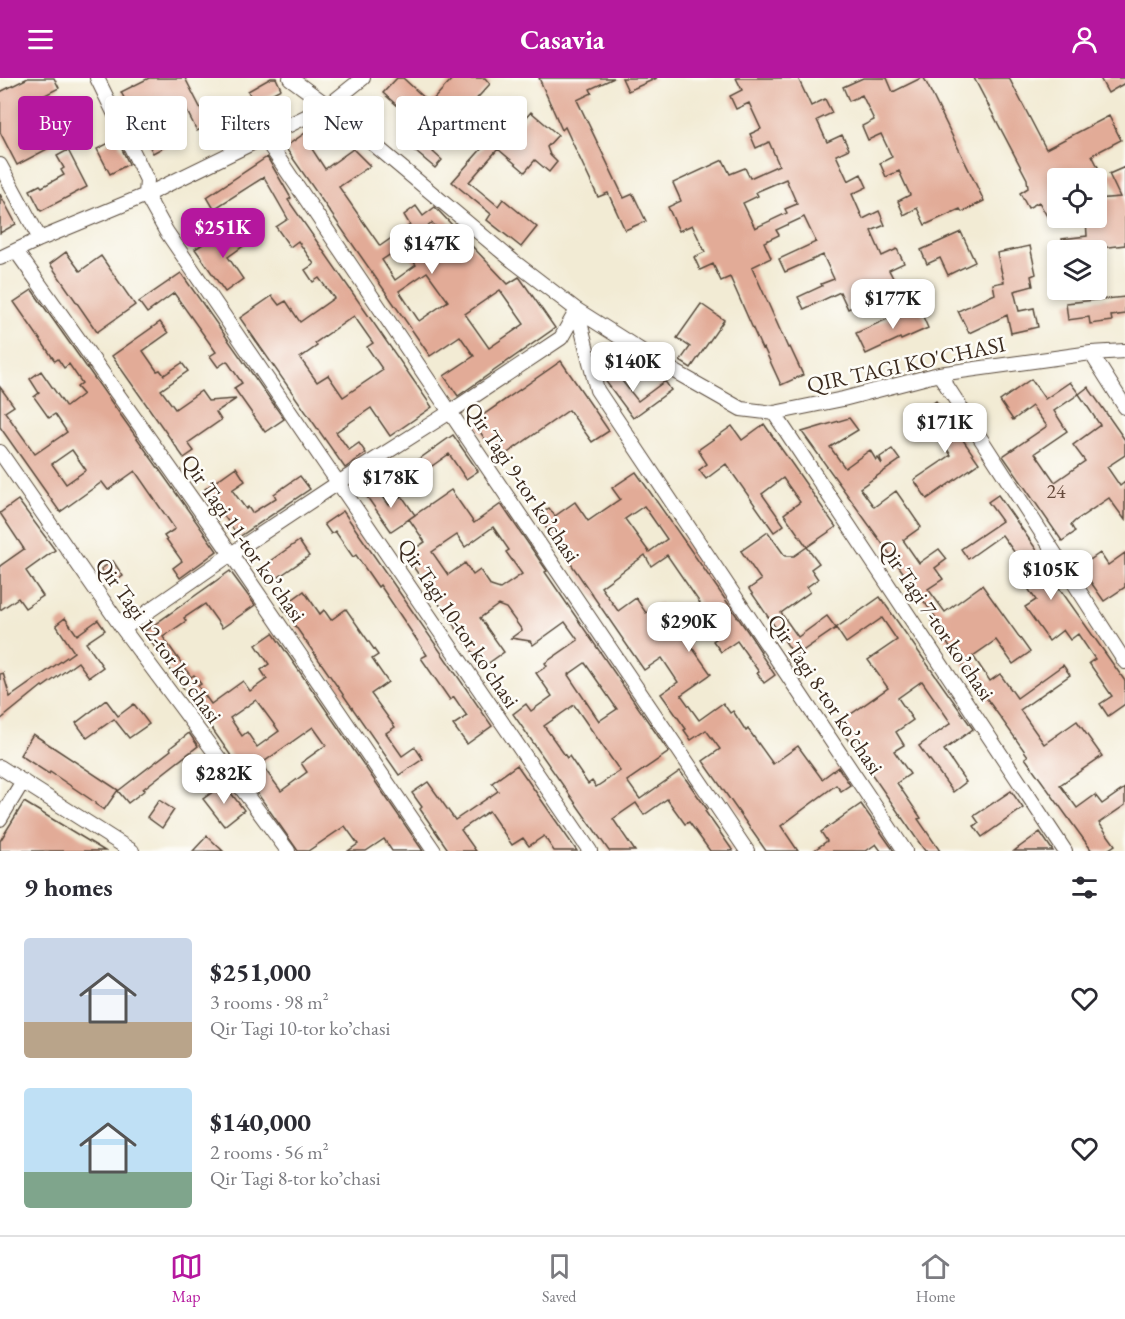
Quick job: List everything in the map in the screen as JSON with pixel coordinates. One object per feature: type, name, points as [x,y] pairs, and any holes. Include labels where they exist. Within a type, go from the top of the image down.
[{"type":"street","name":"Qir Tagi 10-tor koʼchasi","points":[[97,78],[147,180],[146,195],[166,231],[590,851]]},
{"type":"street","name":"QIR TAGI KO'CHASI","points":[[290,78],[314,96]]},
{"type":"street","points":[[340,96],[363,78]]},
{"type":"street","points":[[0,258],[146,195],[238,150]]},
{"type":"street","name":"Qir Tagi 9-tor koʼchasi","points":[[273,150],[747,851]]},
{"type":"street","name":"QIR TAGI KO'CHASI","points":[[381,150],[513,261],[577,310],[741,409],[774,413],[843,399],[939,374],[1090,352],[1125,351]]},
{"type":"street","points":[[0,165],[40,239]]},
{"type":"street","name":"Qir Tagi 11-tor koʼchasi","points":[[16,250],[231,554],[434,851]]},
{"type":"street","points":[[123,629],[231,554],[561,338],[577,310]]},
{"type":"street","name":"Qir Tagi 8-tor koʼchasi","points":[[577,310],[597,390],[905,851]]},
{"type":"street","points":[[1090,352],[1125,407]]},
{"type":"street","points":[[939,374],[1125,662]]},
{"type":"street","name":"Qir Tagi 7-tor koʼchasi","points":[[774,413],[1065,851]]},
{"type":"street","name":"Qir Tagi 12-tor koʼchasi","points":[[0,452],[123,629],[288,851]]},
{"type":"street","points":[[0,767],[132,851]]},
{"type":"street","points":[[0,819],[23,781]]},
{"type":"building","points":[[28,78],[54,78],[59,88],[43,96],[18,96],[18,150],[45,150],[17,165],[0,132],[0,92]]},
{"type":"building","points":[[149,78],[185,78],[199,105],[199,130],[197,131],[187,111],[187,96],[123,96],[121,92]]},
{"type":"building","points":[[271,78],[276,78],[281,89],[268,96],[250,96],[248,91]]},
{"type":"building","points":[[397,78],[403,78],[422,96],[396,96],[396,104],[383,93]]},
{"type":"building","points":[[453,78],[485,78],[490,84],[479,96],[436,96]]},
{"type":"building","points":[[539,78],[614,78],[590,89],[592,93],[577,100],[624,198],[633,194],[646,221],[625,230],[608,193],[598,197],[565,127],[562,130]]},
{"type":"building","points":[[622,78],[657,78],[628,91]]},
{"type":"building","points":[[736,78],[798,78],[811,106],[825,99],[832,113],[817,120],[827,142],[842,135],[849,149],[836,155],[848,181],[861,174],[867,187],[852,194],[863,219],[879,211],[885,225],[871,231],[882,256],[897,249],[904,263],[889,270],[897,286],[848,309],[840,292],[804,309],[798,297],[834,279],[823,255],[785,272],[779,259],[816,242],[804,217],[776,230],[779,235],[764,242],[771,258],[752,267],[788,348],[790,347],[803,375],[781,385],[764,348],[762,349],[730,277],[721,281],[713,264],[700,270],[694,257],[705,252],[692,225],[679,231],[668,207],[681,201],[673,183],[723,160],[730,174],[745,168],[750,178],[779,165],[769,142],[756,148],[750,134],[761,129],[749,103],[736,109],[730,96],[742,90]],"holes":[[[786,179],[797,204],[785,209],[787,213],[755,228],[743,203],[758,196],[756,192]]]},
{"type":"building","points":[[863,78],[887,78],[893,92],[924,78],[984,201],[962,212],[960,209],[925,225],[917,208],[904,215],[898,201],[910,195],[899,171],[886,177],[880,163],[892,157],[881,134],[868,140],[862,126],[874,120],[862,95],[849,101],[843,87]]},
{"type":"building","points":[[974,78],[1009,78],[1046,149],[1109,116],[1121,140],[1092,155],[1098,167],[1047,168],[1047,216],[1039,202],[1028,208],[1020,193],[1028,188],[1027,179]]},
{"type":"building","points":[[1100,78],[1125,78],[1125,83],[1108,93]]},
{"type":"building","points":[[531,112],[558,135],[547,147],[550,155],[557,162],[549,172],[535,160],[525,172],[499,150],[527,150],[527,117]]},
{"type":"building","points":[[303,135],[303,150],[313,150],[325,169],[352,150],[370,166],[339,187],[380,246],[410,225],[404,215],[416,206],[423,216],[435,207],[508,284],[520,278],[555,328],[458,396],[444,376],[474,356],[460,336],[430,356],[287,150],[291,150],[291,143]],"holes":[[[432,223],[451,241],[427,258],[413,239]],[[403,246],[416,265],[395,280],[382,260]],[[427,272],[448,301],[419,321],[399,291]],[[500,290],[524,324],[489,348],[465,314]]]},
{"type":"building","points":[[105,145],[105,150],[122,150],[129,164],[110,174],[97,149]]},
{"type":"building","points":[[68,150],[87,187],[41,211],[30,190],[40,185],[42,187],[64,175],[61,170],[64,168],[57,156]]},
{"type":"building","points":[[414,150],[435,150],[433,152],[442,160],[435,168]]},
{"type":"building","points":[[480,150],[497,150],[469,182],[498,206],[503,199],[537,227],[521,247],[487,220],[491,214],[452,182]]},
{"type":"building","points":[[267,157],[291,198],[288,200],[432,407],[390,436],[371,408],[336,432],[349,450],[359,443],[366,453],[345,468],[240,318],[272,296],[279,305],[286,301],[300,322],[334,298],[319,278],[313,282],[305,270],[314,264],[298,241],[290,247],[276,227],[288,219],[264,177],[214,209],[207,197]],"holes":[[[354,316],[373,343],[367,347],[383,370],[343,397],[328,375],[317,382],[300,358],[317,346],[315,343]]]},
{"type":"building","points":[[1125,167],[1125,245],[1107,247],[1107,240],[1062,240],[1087,236],[1087,228],[1107,228],[1107,198],[1120,197],[1109,174]]},
{"type":"building","points":[[0,194],[16,224],[0,233]]},
{"type":"building","points":[[247,230],[253,239],[228,257],[243,279],[225,292],[195,249],[209,240],[212,243],[225,235],[230,242]]},
{"type":"building","points":[[961,232],[975,262],[948,275],[940,258],[927,264],[921,250]]},
{"type":"building","points":[[1030,246],[1036,274],[1031,276],[1033,286],[1014,291],[1019,311],[1034,308],[1038,327],[1011,333],[1007,315],[969,333],[958,311],[995,294],[993,284],[1004,282],[997,253]]},
{"type":"building","points":[[66,252],[80,271],[101,256],[135,305],[97,332],[50,264]]},
{"type":"building","points":[[181,273],[284,419],[265,432],[234,388],[242,383],[227,361],[218,367],[210,356],[216,352],[174,293],[147,313],[139,302]]},
{"type":"building","points":[[32,290],[217,551],[180,578],[173,568],[182,561],[164,536],[175,529],[135,471],[108,490],[102,482],[60,512],[0,427],[0,387],[14,406],[5,412],[35,454],[67,432],[55,414],[49,418],[34,397],[39,393],[30,379],[41,371],[66,407],[83,394],[77,387],[82,383],[69,364],[64,368],[58,359],[55,361],[14,302]],"holes":[[[72,450],[86,470],[66,484],[52,464]]]},
{"type":"building","points":[[1125,297],[1125,314],[1111,316],[1112,321],[1090,324],[1089,317],[1068,320],[1066,303]]},
{"type":"building","points":[[701,304],[724,320],[691,368],[680,361],[690,347],[677,338]]},
{"type":"building","points":[[918,305],[928,328],[866,354],[856,333]]},
{"type":"building","points":[[160,322],[168,333],[143,351],[157,371],[160,370],[164,375],[182,363],[188,371],[161,390],[175,409],[201,391],[208,401],[236,399],[216,412],[221,420],[188,443],[194,451],[184,458],[112,356]]},
{"type":"building","points":[[561,361],[609,431],[592,442],[569,410],[499,459],[473,422]]},
{"type":"building","points":[[617,366],[626,378],[622,381],[638,401],[665,381],[671,390],[633,418],[603,376]]},
{"type":"building","points":[[1031,379],[1045,399],[1070,382],[1079,394],[1088,387],[1125,440],[1125,455],[1107,467],[1120,486],[1125,482],[1125,520],[1109,498],[1075,521],[1071,525],[1075,532],[1062,541],[1003,456],[1047,426],[1032,406],[1013,420],[1000,401]],"holes":[[[1079,394],[1100,425],[1073,445],[1085,461],[1055,482],[1035,453],[1067,431],[1054,411]]]},
{"type":"building","points":[[936,401],[979,463],[927,499],[914,480],[951,455],[921,412]]},
{"type":"building","points":[[849,418],[858,430],[830,447],[845,468],[870,450],[876,460],[878,458],[882,464],[880,457],[892,449],[900,460],[860,488],[874,507],[896,491],[921,527],[903,540],[919,563],[939,549],[947,559],[935,568],[943,579],[928,589],[945,612],[982,585],[1030,652],[1013,664],[996,640],[973,656],[990,681],[1000,674],[1017,698],[1063,665],[1070,675],[1020,710],[1044,744],[1077,721],[1102,756],[1060,785],[1077,808],[1095,795],[1102,804],[1125,788],[1125,805],[1099,823],[1115,845],[1106,851],[1092,851],[1025,758],[1028,756],[931,621],[936,618],[802,432]]},
{"type":"building","points":[[764,424],[836,527],[807,547],[784,514],[800,502],[783,478],[762,494],[784,525],[774,532],[726,464],[706,479],[699,470],[707,464],[698,450],[732,426],[742,440]]},
{"type":"building","points":[[453,435],[478,471],[466,479],[449,454],[422,473],[415,462]]},
{"type":"building","points":[[236,467],[245,481],[232,490],[246,509],[248,507],[252,513],[276,498],[274,494],[300,476],[310,489],[239,537],[205,489]]},
{"type":"building","points":[[636,472],[748,632],[775,675],[764,683],[737,641],[721,652],[713,641],[717,638],[703,617],[698,620],[691,610],[700,603],[667,555],[651,566],[645,555],[601,587],[618,611],[636,598],[646,613],[660,603],[711,674],[681,695],[699,720],[723,703],[730,713],[733,711],[746,731],[748,729],[773,764],[798,746],[822,779],[838,767],[850,785],[841,791],[836,785],[781,826],[798,851],[766,851],[703,761],[720,749],[706,730],[691,740],[684,730],[686,729],[661,694],[678,682],[662,658],[644,670],[538,516],[549,508],[555,516],[575,502],[588,521],[620,499],[612,488]],"holes":[[[644,506],[667,539],[649,552],[625,519]]]},
{"type":"building","points":[[376,487],[389,505],[402,496],[415,515],[391,531],[365,494]]},
{"type":"building","points":[[451,490],[474,523],[501,504],[669,752],[627,781],[640,799],[680,771],[733,851],[710,851],[689,822],[685,824],[667,799],[644,815],[636,803],[613,819],[635,851],[609,851],[513,714],[526,704],[531,711],[552,696],[536,673],[547,666],[545,663],[578,640],[565,622],[533,645],[530,641],[511,638],[522,630],[506,608],[498,605],[480,618],[504,652],[483,667],[405,555],[425,542],[409,519]],"holes":[[[493,527],[509,550],[506,552],[522,574],[500,589],[491,586],[480,570],[473,575],[465,563],[448,575],[432,552],[457,535],[465,547]],[[585,663],[617,709],[599,721],[568,675]],[[574,705],[620,771],[596,787],[592,781],[588,784],[544,726]]]},
{"type":"building","points":[[998,495],[1060,583],[1057,585],[1125,681],[1125,704],[1108,716],[1100,704],[1112,696],[1089,663],[1095,659],[1078,634],[1070,640],[1063,630],[1049,641],[1025,607],[1036,600],[1029,590],[1039,582],[1002,535],[968,559],[961,549],[1002,521],[988,502]]},
{"type":"building","points":[[18,500],[55,550],[26,571],[43,596],[25,608],[18,598],[0,610],[0,566],[24,549],[0,513]]},
{"type":"building","points":[[343,511],[492,726],[467,744],[453,725],[467,716],[454,697],[450,700],[421,658],[427,655],[380,585],[378,587],[356,555],[353,557],[335,531],[331,534],[324,524]]},
{"type":"building","points":[[768,532],[785,556],[794,556],[807,547],[819,563],[811,569],[818,579],[807,587],[810,592],[781,613],[798,637],[827,616],[836,628],[795,656],[749,589],[761,580],[741,551]]},
{"type":"building","points":[[299,541],[309,556],[267,585],[257,570]]},
{"type":"building","points":[[1100,553],[1108,565],[1125,553],[1125,587],[1104,601],[1080,567]]},
{"type":"building","points":[[113,561],[123,576],[111,584],[101,569]]},
{"type":"building","points":[[230,571],[255,605],[222,628],[205,604],[184,618],[186,621],[163,637],[191,677],[194,675],[201,684],[198,686],[211,704],[243,681],[250,691],[267,679],[261,670],[269,664],[256,645],[273,633],[423,851],[392,851],[384,839],[366,851],[348,851],[358,844],[345,826],[308,851],[298,851],[144,632]],"holes":[[[256,700],[279,731],[257,747],[247,732],[242,736],[230,718]],[[313,727],[326,745],[301,763],[307,772],[281,791],[261,764]]]},
{"type":"building","points":[[304,591],[320,614],[324,610],[331,620],[346,609],[378,655],[372,659],[388,682],[371,694],[395,727],[386,733],[402,756],[415,747],[423,759],[399,775],[282,607]]},
{"type":"building","points":[[880,597],[973,729],[944,750],[966,782],[953,792],[919,746],[951,723],[922,681],[898,698],[913,720],[896,732],[904,745],[894,751],[910,774],[897,783],[940,851],[925,851],[837,724],[888,688],[868,660],[897,640],[882,618],[846,643],[836,628]]},
{"type":"building","points":[[65,618],[77,635],[98,620],[105,630],[86,643],[103,667],[89,677],[78,662],[42,686],[0,720],[0,674],[3,673],[10,697],[74,652],[56,625]]},
{"type":"building","points":[[106,700],[118,716],[134,704],[149,724],[129,738],[114,719],[87,738],[76,723]]},
{"type":"building","points":[[189,733],[198,746],[128,803],[118,791]]},
{"type":"building","points":[[33,734],[118,790],[104,810],[50,772],[49,774],[20,755]]},
{"type":"building","points":[[517,765],[577,851],[554,851],[544,836],[529,846],[523,838],[512,845],[489,811],[461,830],[476,851],[449,851],[420,809],[422,807],[412,793],[428,782],[455,820],[498,791],[492,783]]},
{"type":"building","points":[[224,784],[244,810],[224,826],[203,799]]},
{"type":"building","points":[[1011,791],[1023,808],[982,837],[974,826],[979,823],[974,816]]},
{"type":"building","points":[[159,800],[174,810],[162,828],[147,817]]},
{"type":"building","points":[[24,802],[105,851],[0,851],[0,841]]},
{"type":"building","points":[[861,804],[894,851],[881,851],[876,844],[866,851],[813,851],[827,841],[821,832]]},
{"type":"building","points":[[1040,832],[1053,851],[1014,851]]},
{"type":"building","points":[[207,836],[223,851],[193,851]]}]
